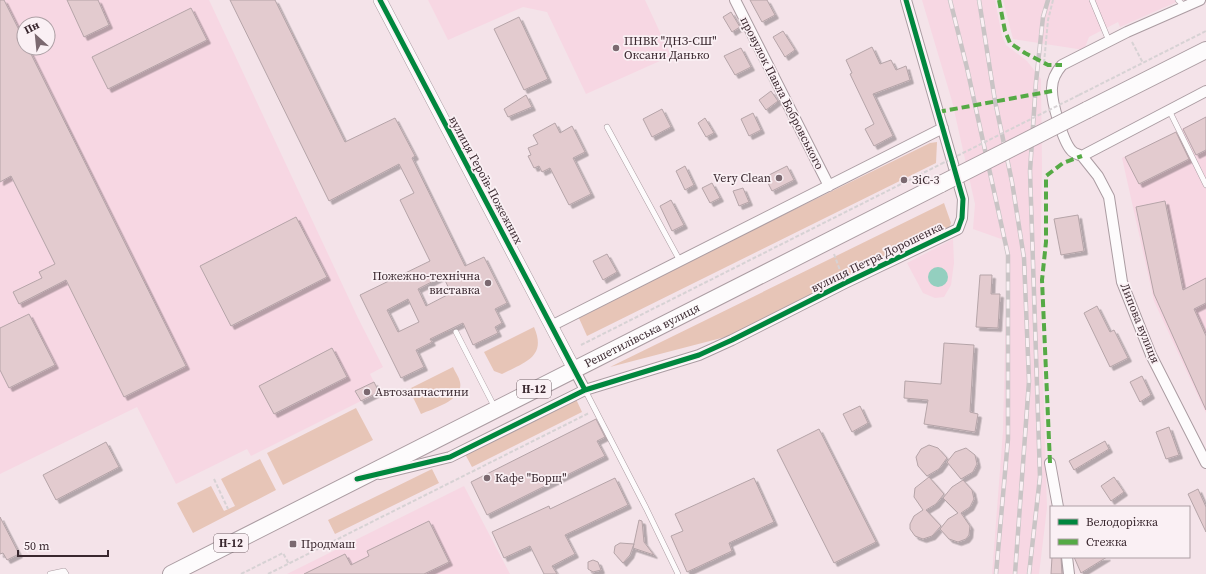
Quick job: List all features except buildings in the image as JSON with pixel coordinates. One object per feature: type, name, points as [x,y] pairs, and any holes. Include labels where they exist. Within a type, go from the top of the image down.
[{"type":"main road","name":"Решетилівська вулиця","points":[[171,574],[1206,50]]},
{"type":"street","name":"вулиця Героїв-Пожежних","points":[[380,0],[574,369]]},
{"type":"street","name":"провулок Павла Бобровського","points":[[735,0],[829,186]]},
{"type":"street","name":"вулиця Петра Дорошенка","points":[[357,479],[450,457],[585,390],[699,355],[958,229],[962,218],[963,200],[906,0]]},
{"type":"street","name":"Липова вулиця","points":[[1200,0],[1182,3],[1062,65],[1055,74],[1052,87],[1052,99],[1067,145],[1073,152],[1082,156],[1098,176],[1109,197],[1122,282],[1151,355],[1206,464]]},
{"type":"street","points":[[1082,156],[1206,91]]},
{"type":"street","points":[[551,326],[943,128]]},
{"type":"street","points":[[574,369],[585,390]]},
{"type":"street","points":[[1050,463],[1058,506]]},
{"type":"street","points":[[1067,558],[1069,574]]},
{"type":"lane","points":[[1092,0],[1109,42]]},
{"type":"lane","points":[[1169,110],[1206,185]]},
{"type":"lane","points":[[608,127],[680,261]]},
{"type":"lane","points":[[456,332],[495,409]]},
{"type":"lane","points":[[585,390],[646,508],[678,574]]},
{"type":"lane","points":[[50,574],[64,571],[66,574]]},
{"type":"path","points":[[1044,63],[1048,20],[1053,0]]},
{"type":"path","points":[[581,344],[1206,31]]},
{"type":"path","points":[[1127,32],[1143,63]]},
{"type":"path","points":[[833,253],[845,283]]},
{"type":"path","points":[[268,574],[595,410]]},
{"type":"path","points":[[214,479],[228,509]]},
{"type":"path","points":[[241,574],[283,553],[288,564]]},
{"type":"shaded area","points":[[0,0],[209,0],[358,318],[383,367],[370,374],[374,382],[355,391],[361,401],[251,456],[247,449],[176,484],[137,407],[0,474]]},
{"type":"shaded area","name":"ПНВК \"ДНЗ-СШ\" Оксани Данько","points":[[428,0],[645,0],[671,56],[586,94],[547,12],[523,7],[448,40]]},
{"type":"shaded area","points":[[922,0],[995,0],[1002,36],[1006,45],[1027,61],[1041,79],[1042,167],[1040,279],[1047,508],[1039,574],[992,574],[1003,431],[1007,256],[1004,240],[973,229],[975,204],[952,101]]},
{"type":"shaded area","points":[[1003,0],[1181,0],[1120,27],[1118,22],[1089,37],[1084,50],[1013,39]]},
{"type":"shaded area","points":[[1206,117],[1206,413],[1154,301],[1122,158]]},
{"type":"shaded area","points":[[937,142],[936,163],[587,336],[578,316],[930,143]]},
{"type":"shaded area","points":[[944,203],[951,223],[949,228],[729,336],[610,367]]},
{"type":"shaded area","points":[[953,239],[954,263],[951,285],[944,297],[935,298],[923,293],[907,263]]},
{"type":"shaded area","points":[[938,267],[945,270],[948,277],[945,284],[938,287],[931,284],[928,277],[931,270]]},
{"type":"shaded area","points":[[534,327],[538,345],[536,352],[532,357],[519,366],[502,374],[494,371],[484,352]]},
{"type":"shaded area","points":[[453,367],[460,382],[460,388],[457,394],[440,406],[421,414],[409,389]]},
{"type":"shaded area","points":[[576,399],[582,412],[472,467],[465,454]]},
{"type":"shaded area","points":[[356,408],[373,440],[283,485],[267,453]]},
{"type":"shaded area","points":[[260,459],[276,490],[193,533],[177,503],[211,486],[224,511],[235,506],[221,479]]},
{"type":"shaded area","points":[[432,469],[439,483],[335,534],[328,520]]},
{"type":"shaded area","points":[[464,486],[510,574],[287,574]]},
{"type":"railway","points":[[950,0],[967,68],[1008,255],[1008,439],[996,574]]},
{"type":"railway","points":[[979,0],[995,101],[1012,182],[1024,258],[1029,381],[1015,574]]},
{"type":"railway","points":[[1029,574],[1040,477],[1030,171],[1036,82],[1043,17],[1048,0]]},
{"type":"marked path","points":[[999,0],[1005,31],[1010,43],[1048,65],[1062,65]]},
{"type":"marked path","points":[[938,112],[1052,91]]},
{"type":"marked path","points":[[1050,463],[1042,280],[1046,242],[1046,176],[1063,163],[1082,156]]},
{"type":"cycle path","points":[[380,0],[585,390]]},
{"type":"cycle path","points":[[357,479],[450,457],[585,390],[699,355],[958,229],[962,218],[963,199],[906,0]]},
{"type":"place","name":"ПНВК \"ДНЗ-СШ\" Оксани Данько","points":[[616,48]]},
{"type":"place","name":"Very Clean","points":[[779,178]]},
{"type":"place","name":"ЗіС-3","points":[[904,180]]},
{"type":"place","name":"Пожежно-технічна виставка","points":[[488,283]]},
{"type":"place","name":"Автозапчастини","points":[[367,392]]},
{"type":"place","name":"Кафе \"Борщ\"","points":[[487,478]]},
{"type":"place","name":"Продмаш","points":[[293,544]]}]
